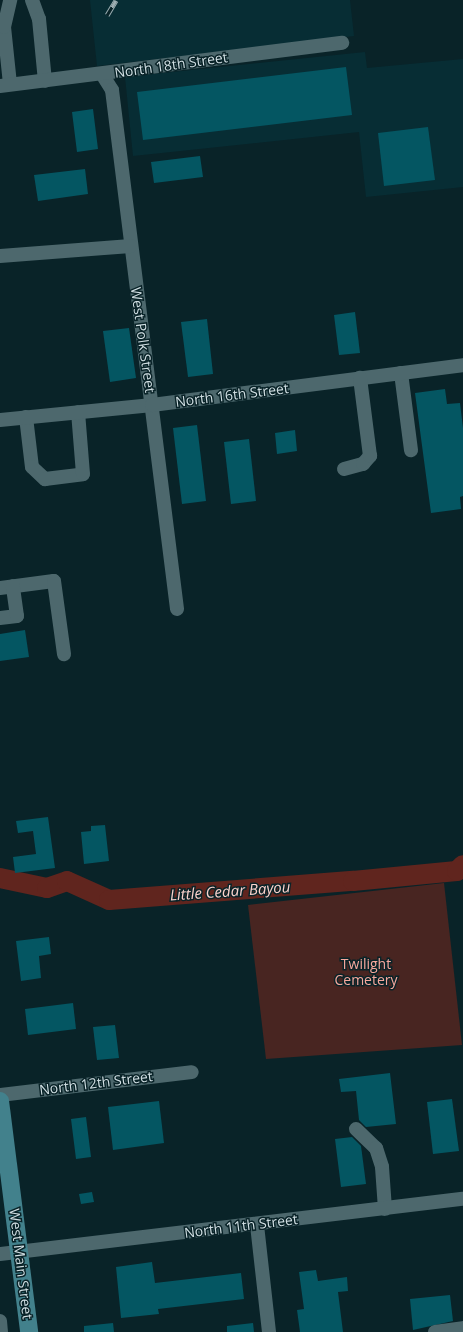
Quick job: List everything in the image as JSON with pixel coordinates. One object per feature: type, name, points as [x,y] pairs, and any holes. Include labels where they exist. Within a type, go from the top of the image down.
[{"type":"main road","name":"West Main Street","points":[[0,1100],[2,1127],[29,1332]]},
{"type":"street","points":[[5,85],[4,27],[10,0]]},
{"type":"street","points":[[32,0],[39,19],[45,81]]},
{"type":"street","name":"North 18th Street","points":[[5,85],[102,74],[342,42]]},
{"type":"street","name":"West Polk Street","points":[[102,74],[112,90],[177,609]]},
{"type":"street","points":[[0,256],[131,246]]},
{"type":"street","name":"North 16th Street","points":[[0,420],[152,405],[463,365]]},
{"type":"street","points":[[401,373],[411,450]]},
{"type":"street","points":[[344,469],[364,464],[370,456],[360,378]]},
{"type":"street","points":[[26,417],[32,467],[45,479],[83,474],[78,412]]},
{"type":"street","points":[[0,618],[17,616],[7,587],[54,581],[64,654]]},
{"type":"street","name":"North 12th Street","points":[[0,1095],[192,1072]]},
{"type":"street","points":[[356,1129],[376,1148],[382,1168],[385,1209]]},
{"type":"street","name":"North 11th Street","points":[[0,1254],[257,1225],[463,1199]]},
{"type":"street","points":[[257,1225],[269,1332]]},
{"type":"street","points":[[0,1321],[1,1332]]},
{"type":"street","points":[[435,1332],[463,1328]]},
{"type":"shaded area","points":[[90,0],[350,0],[354,36],[97,66]]},
{"type":"shaded area","points":[[365,52],[367,68],[463,59],[463,187],[366,197],[359,132],[133,156],[125,77]]},
{"type":"green space","name":"Twilight Cemetery","points":[[444,883],[462,1045],[266,1059],[248,905]]},
{"type":"building","points":[[346,67],[352,115],[143,140],[137,92]]},
{"type":"building","points":[[93,109],[98,149],[77,152],[72,112]]},
{"type":"building","points":[[428,127],[435,180],[384,186],[378,133]]},
{"type":"building","points":[[200,156],[203,177],[154,183],[151,162]]},
{"type":"building","points":[[85,169],[88,194],[38,201],[34,175]]},
{"type":"building","points":[[355,312],[360,353],[339,355],[334,315]]},
{"type":"building","points":[[207,319],[213,374],[188,377],[181,322]]},
{"type":"building","points":[[129,328],[136,378],[110,382],[103,331]]},
{"type":"building","points":[[445,389],[447,404],[460,403],[463,428],[463,496],[460,497],[461,509],[431,513],[415,393]]},
{"type":"building","points":[[197,425],[206,501],[182,504],[173,428]]},
{"type":"building","points":[[295,430],[297,451],[277,454],[275,433]]},
{"type":"building","points":[[249,439],[256,501],[231,504],[224,442]]},
{"type":"building","points":[[25,630],[29,657],[0,661],[0,634]]},
{"type":"building","points":[[48,817],[55,868],[15,873],[13,857],[36,854],[33,831],[18,833],[16,821]]},
{"type":"building","points":[[105,825],[109,861],[84,864],[81,832],[91,831],[91,826]]},
{"type":"building","points":[[49,937],[51,954],[39,956],[41,978],[21,981],[16,941]]},
{"type":"building","points":[[73,1003],[76,1029],[28,1035],[25,1009]]},
{"type":"building","points":[[115,1025],[119,1058],[97,1060],[93,1027]]},
{"type":"building","points":[[390,1073],[396,1124],[366,1127],[359,1120],[356,1091],[341,1092],[339,1079]]},
{"type":"building","points":[[452,1099],[459,1151],[433,1154],[427,1102]]},
{"type":"building","points":[[159,1101],[164,1143],[113,1150],[108,1107]]},
{"type":"building","points":[[86,1117],[91,1157],[76,1159],[71,1119]]},
{"type":"building","points":[[352,1137],[361,1146],[366,1184],[341,1187],[335,1139]]},
{"type":"building","points":[[92,1192],[94,1202],[81,1204],[79,1194]]},
{"type":"building","points":[[152,1262],[155,1283],[241,1273],[244,1299],[158,1309],[159,1314],[121,1318],[116,1267]]},
{"type":"building","points":[[316,1270],[318,1281],[347,1277],[348,1291],[338,1292],[343,1332],[300,1332],[297,1310],[304,1309],[299,1272]]},
{"type":"building","points":[[450,1295],[453,1321],[413,1330],[410,1299]]},
{"type":"building","points":[[113,1323],[114,1332],[84,1332],[84,1326]]},
{"type":"building","points":[[253,1323],[254,1332],[227,1332],[227,1326]]},
{"type":"waterway","name":"Little Cedar Bayou","points":[[0,878],[47,888],[67,881],[109,900],[353,881],[457,871],[463,865]]},
{"type":"railway","points":[[107,15],[116,0]]}]
